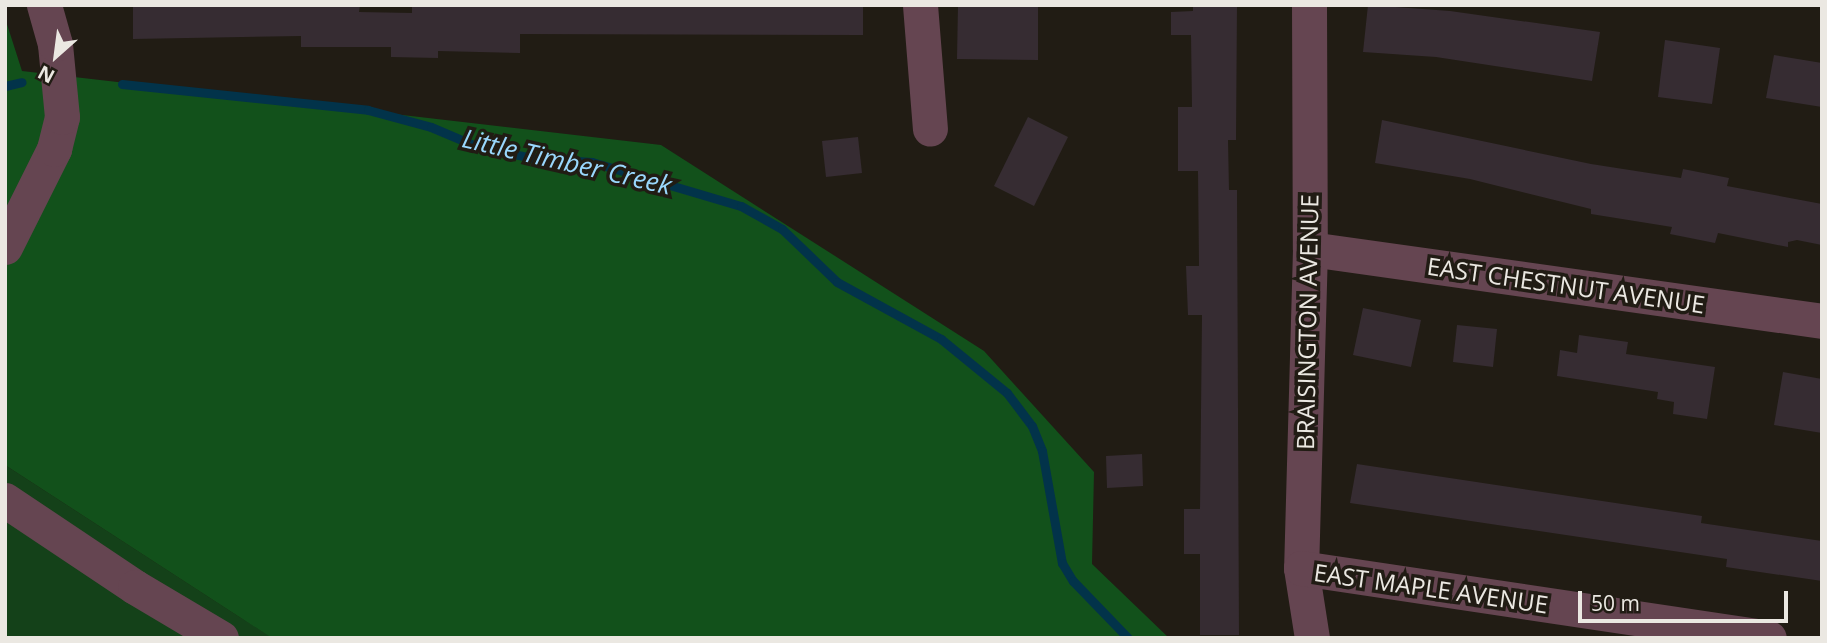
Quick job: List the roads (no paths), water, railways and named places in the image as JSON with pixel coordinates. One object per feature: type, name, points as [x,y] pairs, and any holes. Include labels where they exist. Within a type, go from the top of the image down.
[{"type":"street","points":[[5,247],[54,149],[62,117],[55,44],[44,5]]},
{"type":"street","points":[[920,5],[930,129]]},
{"type":"street","name":"BRAISINGTON AVENUE","points":[[1309,5],[1310,248],[1301,568],[1312,638]]},
{"type":"street","name":"EAST CHESTNUT AVENUE","points":[[1310,248],[1822,321]]},
{"type":"street","points":[[5,500],[135,587],[221,638]]},
{"type":"street","name":"EAST MAPLE AVENUE","points":[[1301,568],[1769,638]]},
{"type":"waterway","name":"Little Timber Creek","points":[[5,86],[22,82]]},
{"type":"waterway","name":"Little Timber Creek","points":[[122,84],[368,110],[431,127],[476,146],[532,158],[592,162],[741,206],[782,229],[837,282],[941,339],[1007,393],[1032,426],[1042,451],[1062,563],[1073,581],[1128,638]]}]
